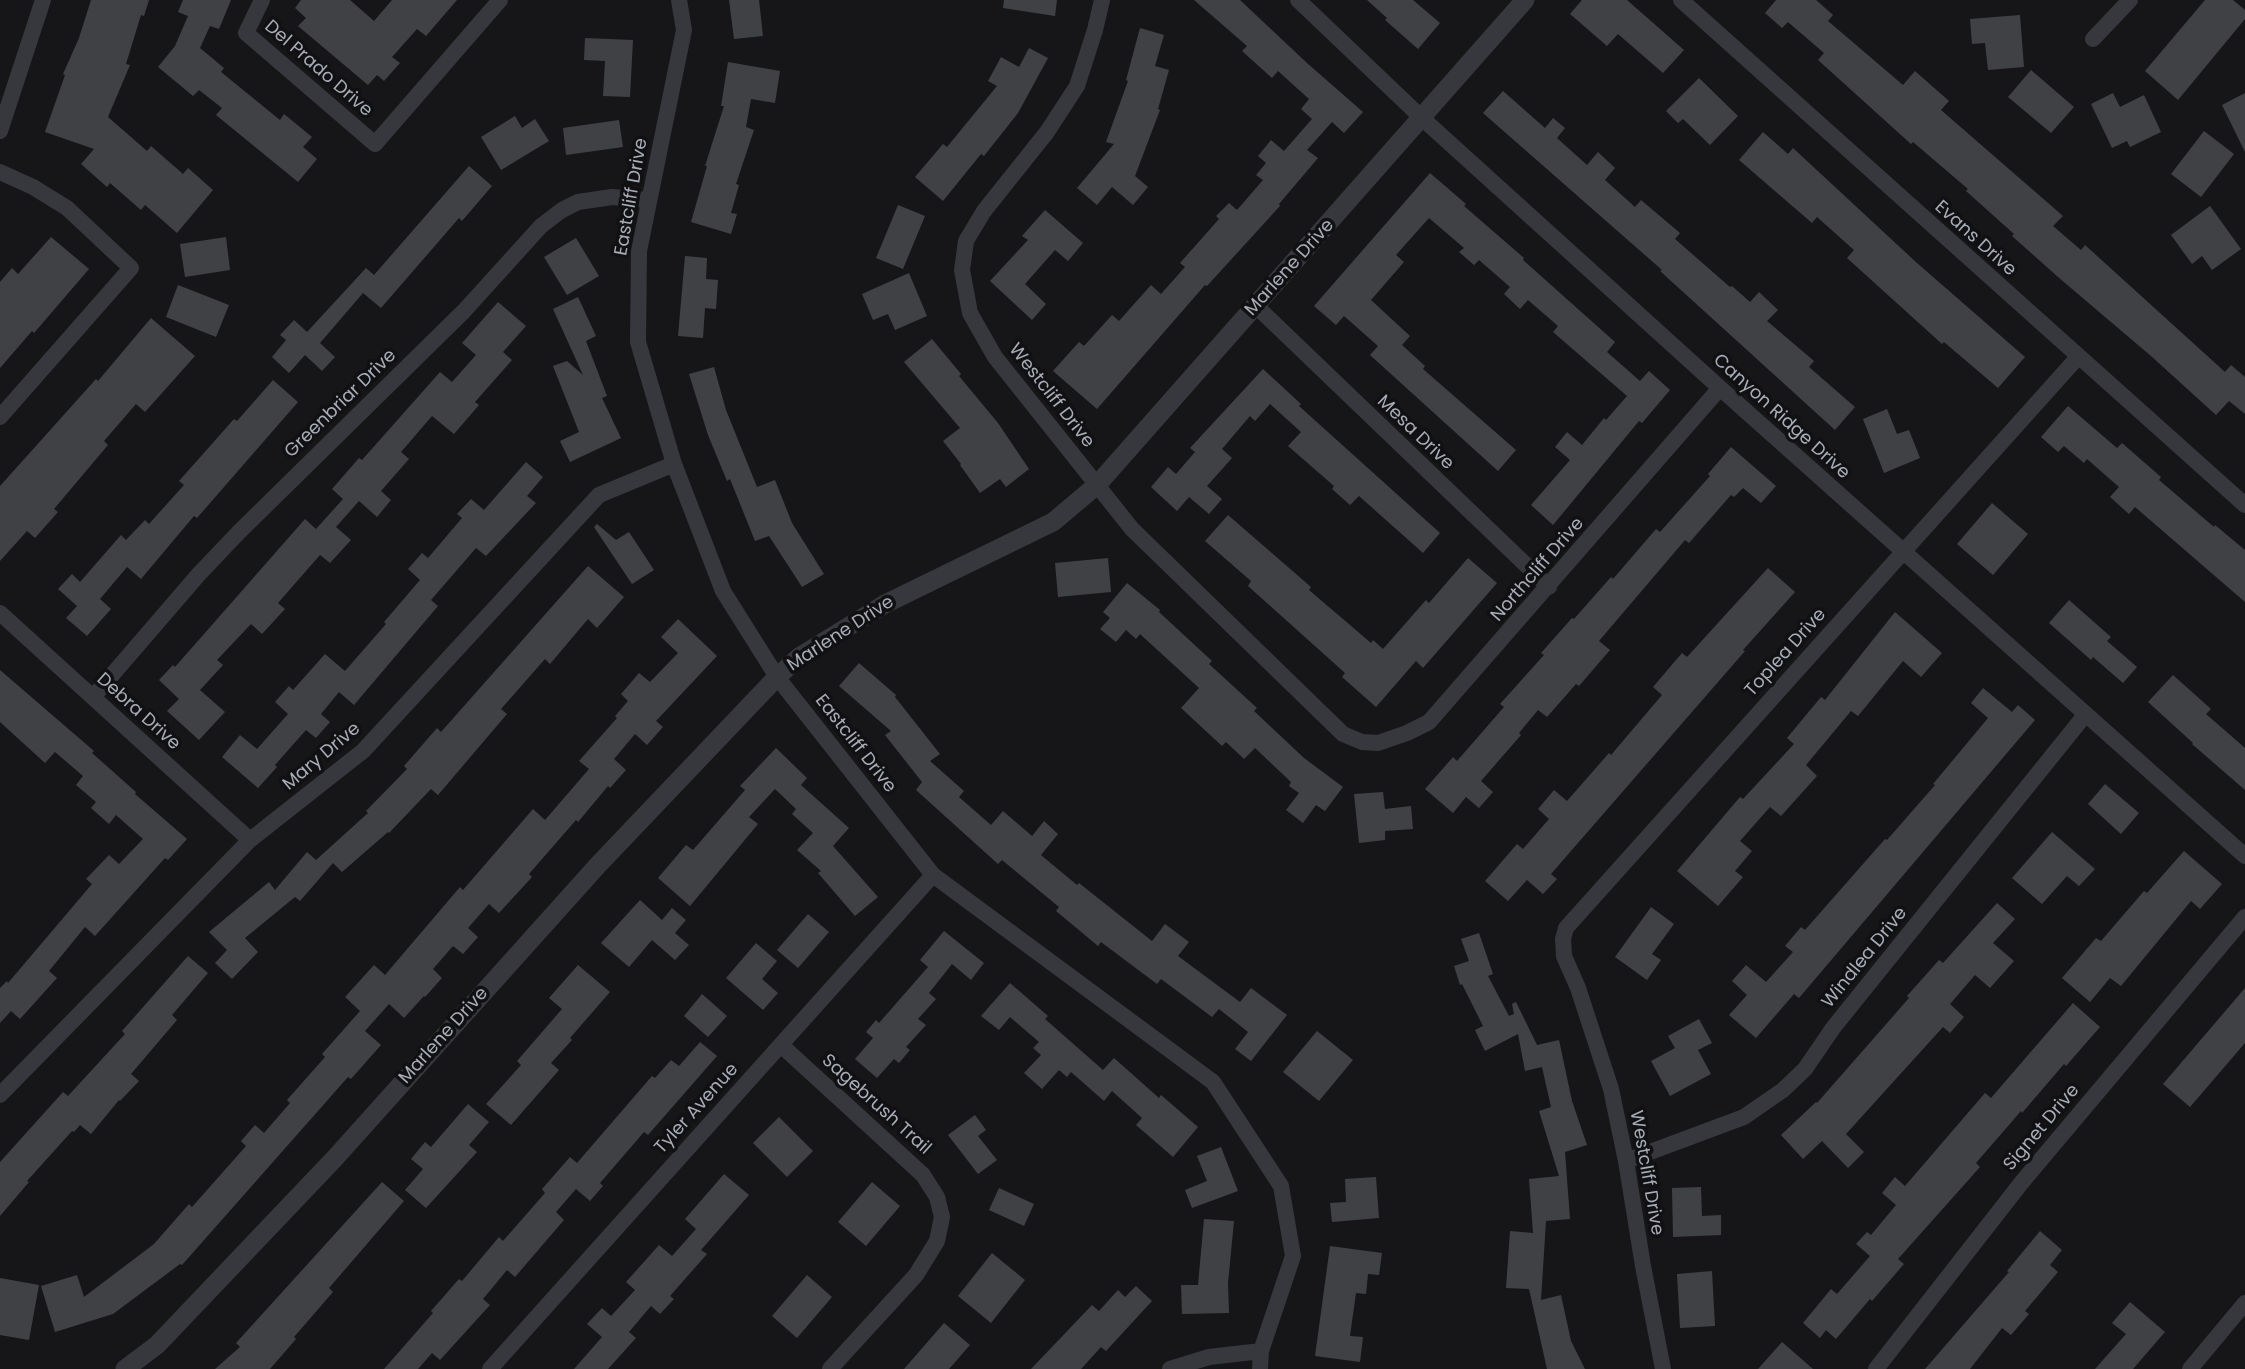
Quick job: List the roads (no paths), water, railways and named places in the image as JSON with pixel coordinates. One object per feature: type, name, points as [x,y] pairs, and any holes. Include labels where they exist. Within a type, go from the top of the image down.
[{"type":"street","points":[[0,131],[43,0]]},
{"type":"street","name":"Del Prado Drive","points":[[262,0],[246,33],[375,144],[500,0]]},
{"type":"street","name":"Eastcliff Drive","points":[[679,0],[684,30],[639,251],[638,342],[674,464],[723,591],[777,677],[933,875],[1213,1082],[1281,1186],[1293,1256],[1261,1351],[1260,1369]]},
{"type":"street","name":"Westcliff Drive","points":[[1102,0],[1077,86],[1047,132],[985,211],[966,241],[962,270],[970,313],[995,357],[1132,529],[1343,734],[1362,742]]},
{"type":"street","name":"Canyon Ridge Drive","points":[[1298,0],[1423,119],[1720,388],[2245,856]]},
{"type":"street","name":"Marlene Drive","points":[[125,1369],[157,1345],[335,1158],[598,865],[777,677],[799,657],[885,604],[1053,522],[1097,485],[1423,119],[1525,0]]},
{"type":"street","name":"Evans Drive","points":[[1681,0],[2245,505]]},
{"type":"street","points":[[2093,39],[2130,0]]},
{"type":"street","points":[[0,172],[33,187],[67,208],[131,268],[0,417]]},
{"type":"street","name":"Greenbriar Drive","points":[[93,698],[199,574],[464,311],[541,226],[562,209],[578,202],[612,197],[648,200]]},
{"type":"street","name":"Mesa Drive","points":[[1255,306],[1549,587]]},
{"type":"street","name":"Toplea Drive","points":[[1578,988],[1564,956],[1563,939],[1566,928],[2078,357]]},
{"type":"street","name":"Northcliff Drive","points":[[1362,742],[1378,743],[1430,722],[1720,388]]},
{"type":"street","name":"Mary Drive","points":[[0,1095],[250,840],[363,751],[600,495],[674,464]]},
{"type":"street","name":"Debra Drive","points":[[0,613],[250,840]]},
{"type":"street","name":"Windlea Drive","points":[[1626,1161],[1744,1117],[1783,1090],[1805,1069],[1833,1028],[2085,715]]},
{"type":"street","name":"Tyler Avenue","points":[[490,1369],[933,875]]},
{"type":"street","name":"Signet Drive","points":[[1876,1369],[2022,1182],[2245,917]]},
{"type":"street","name":"Westcliff Drive","points":[[1578,988],[1611,1089],[1663,1369]]},
{"type":"street","name":"Sagebrush Trail","points":[[781,1045],[923,1175],[937,1197],[942,1217],[937,1241],[916,1275],[830,1369]]},
{"type":"street","points":[[2190,1369],[2245,1303]]},
{"type":"street","points":[[1170,1369],[1209,1357],[1261,1351]]}]
